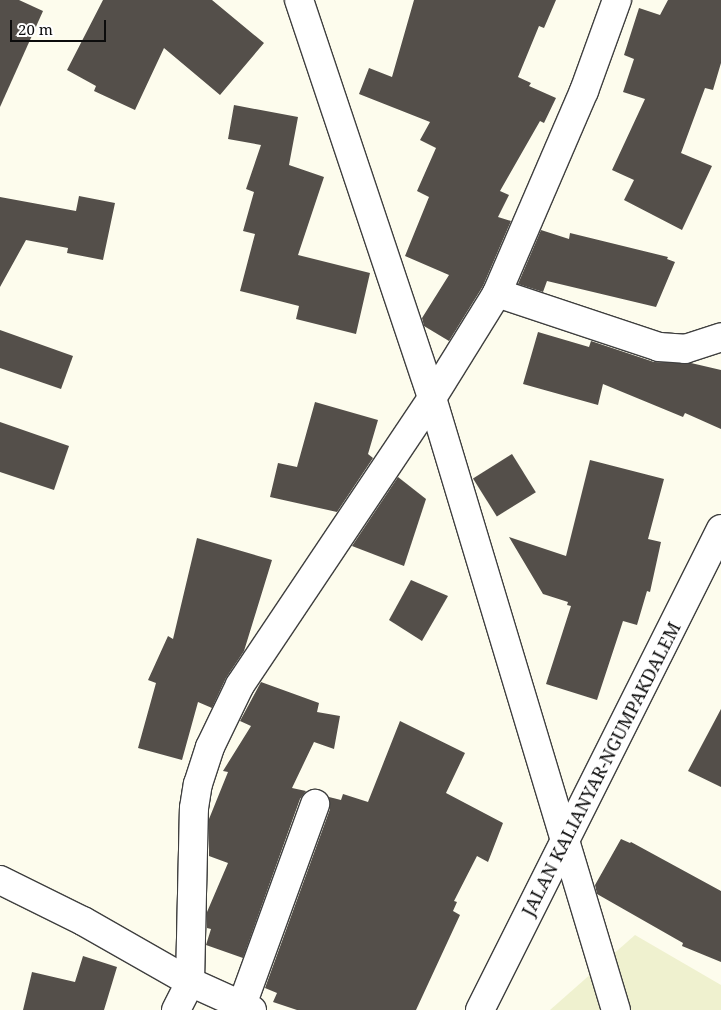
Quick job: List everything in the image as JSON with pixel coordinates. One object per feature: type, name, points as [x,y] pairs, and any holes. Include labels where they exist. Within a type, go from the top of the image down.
[{"type":"street","points":[[299,0],[432,398],[616,1010]]},
{"type":"street","points":[[176,1010],[190,982],[194,808],[198,784],[210,747],[240,685],[432,398],[497,293],[584,91],[617,0]]},
{"type":"street","points":[[497,293],[659,347],[685,349],[721,337]]},
{"type":"street","name":"JALAN KALIANYAR-NGUMPAKDALEM","points":[[480,1010],[721,529]]},
{"type":"street","points":[[0,880],[84,921],[190,982],[247,1008],[315,804]]},
{"type":"green space","points":[[635,935],[721,985],[721,1010],[550,1010]]},
{"type":"building","points":[[0,0],[19,0],[43,11],[0,107]]},
{"type":"building","points":[[103,0],[212,0],[264,43],[220,95],[164,48],[135,110],[94,91],[96,86],[67,70]]},
{"type":"building","points":[[414,0],[556,0],[544,28],[539,26],[518,77],[531,83],[529,86],[556,98],[544,123],[540,121],[500,191],[509,195],[498,217],[511,221],[483,286],[449,341],[424,326],[422,318],[449,275],[405,256],[429,197],[417,191],[436,148],[420,140],[430,122],[359,94],[369,68],[392,77]]},
{"type":"building","points":[[668,0],[721,0],[721,63],[713,90],[705,88],[681,153],[712,166],[682,230],[624,200],[634,180],[612,170],[645,99],[623,92],[634,59],[624,55],[639,8],[660,15]]},
{"type":"building","points":[[234,105],[298,117],[289,165],[324,177],[298,255],[370,273],[356,334],[296,319],[299,306],[240,291],[255,234],[243,231],[254,192],[246,189],[261,145],[228,139]]},
{"type":"building","points":[[79,196],[115,203],[103,260],[67,253],[68,248],[26,240],[0,287],[0,197],[76,211]]},
{"type":"building","points":[[541,230],[569,239],[570,233],[668,257],[667,259],[675,262],[656,307],[547,281],[543,292],[518,284]]},
{"type":"building","points":[[0,330],[73,356],[61,389],[0,368]]},
{"type":"building","points":[[538,332],[589,347],[591,341],[654,362],[691,363],[721,370],[721,429],[685,413],[683,417],[603,384],[598,405],[523,384]]},
{"type":"building","points":[[315,402],[378,420],[368,454],[373,458],[337,512],[270,497],[278,463],[297,467]]},
{"type":"building","points":[[0,422],[69,446],[54,490],[0,472]]},
{"type":"building","points":[[512,454],[536,492],[497,517],[473,478]]},
{"type":"building","points":[[590,460],[664,479],[648,539],[661,542],[650,592],[647,591],[637,625],[623,621],[597,700],[546,684],[571,606],[567,605],[568,602],[543,594],[509,537],[566,556]]},
{"type":"building","points":[[398,477],[426,499],[404,566],[352,546]]},
{"type":"building","points":[[197,538],[272,560],[244,651],[226,678],[212,708],[198,702],[182,760],[138,748],[156,683],[148,680],[168,636],[173,639]]},
{"type":"building","points":[[411,580],[448,596],[422,641],[389,620]]},
{"type":"building","points":[[261,682],[319,703],[317,712],[340,716],[334,749],[314,742],[292,788],[306,791],[300,799],[243,958],[206,945],[211,929],[207,928],[207,912],[228,863],[209,856],[209,819],[228,772],[223,771],[251,726],[240,721]]},
{"type":"building","points":[[721,709],[721,787],[688,771]]},
{"type":"building","points":[[400,721],[465,753],[446,793],[503,823],[488,862],[477,856],[454,901],[457,902],[453,911],[460,915],[416,1010],[297,1010],[273,1002],[277,993],[265,988],[330,809],[329,797],[341,800],[343,794],[368,802]]},
{"type":"building","points":[[621,839],[631,842],[721,891],[721,962],[682,946],[683,943],[597,894],[595,885]]},
{"type":"building","points":[[83,956],[117,967],[104,1010],[23,1010],[32,972],[75,982]]}]
